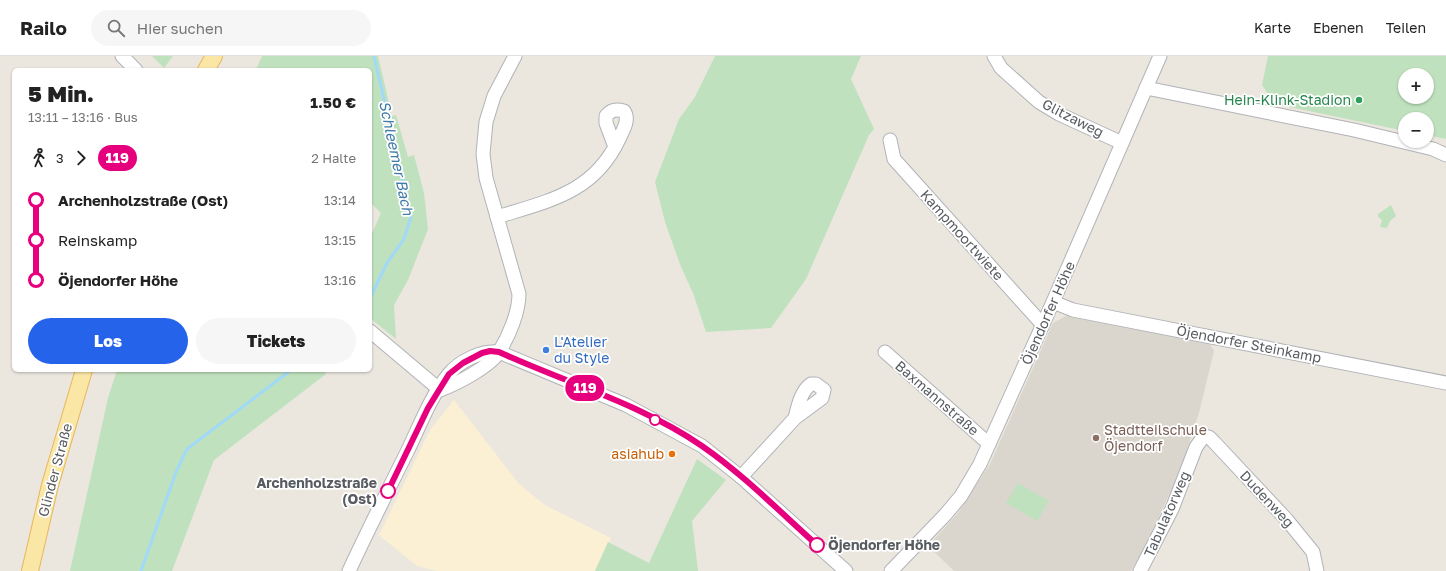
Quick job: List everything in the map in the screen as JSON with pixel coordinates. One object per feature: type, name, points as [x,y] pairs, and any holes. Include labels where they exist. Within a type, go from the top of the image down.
[{"type":"main road","points":[[207,68],[214,56]]},
{"type":"main road","name":"Glinder Straße","points":[[30,571],[50,485],[83,372]]},
{"type":"street","points":[[122,56],[134,68]]},
{"type":"street","points":[[499,352],[519,308],[519,294],[486,178],[483,154],[484,138],[494,96],[515,56]]},
{"type":"street","name":"Glitzaweg","points":[[994,56],[1001,68],[1039,102],[1059,114],[1122,143]]},
{"type":"street","name":"Öjendorfer Höhe","points":[[891,571],[945,515],[961,496],[989,444],[1043,325],[1160,56]]},
{"type":"street","points":[[1146,88],[1354,130],[1434,149],[1446,154]]},
{"type":"street","name":"Kampmoortwiete","points":[[890,140],[894,159],[1043,325]]},
{"type":"street","points":[[497,217],[560,197],[580,187],[594,176],[615,147]]},
{"type":"street","name":"Öjendorfer Steinkamp","points":[[1053,302],[1073,310],[1446,383]]},
{"type":"street","points":[[372,333],[440,390]]},
{"type":"street","points":[[349,571],[424,417],[449,374],[463,363],[490,351],[499,352],[638,411],[702,446],[741,477],[846,571]]},
{"type":"street","name":"Baxmannstraße","points":[[885,352],[989,444]]},
{"type":"street","points":[[741,477],[795,418]]},
{"type":"street","name":"Tabulatorweg","points":[[1140,571],[1172,509],[1196,447],[1204,436]]},
{"type":"street","name":"Dudenweg","points":[[1204,436],[1209,437],[1214,442],[1287,520],[1313,552],[1317,571]]},
{"type":"shaded area","name":"Stadtteilschule Öjendorf","points":[[1066,316],[1210,344],[1214,351],[1199,413],[1179,473],[1149,539],[1131,571],[954,571],[928,546],[958,513],[990,464],[1053,323]]},
{"type":"shaded area","points":[[454,400],[519,484],[545,505],[611,538],[595,571],[437,571],[417,566],[379,535],[430,430]]},
{"type":"green space","points":[[152,56],[173,56],[164,68]]},
{"type":"green space","points":[[262,56],[378,56],[392,116],[396,115],[408,157],[414,155],[424,193],[428,229],[408,280],[394,305],[396,339],[372,320],[372,233],[381,213],[372,204],[372,68],[257,68]]},
{"type":"green space","points":[[715,56],[861,56],[851,79],[874,129],[869,135],[806,279],[771,328],[706,332],[693,293],[681,267],[665,222],[655,182],[679,119],[695,97]]},
{"type":"green space","name":"Hein-Klink-Stadion","points":[[1268,56],[1446,56],[1446,139],[1434,136],[1434,112],[1398,112],[1398,130],[1275,104],[1262,85]]},
{"type":"green space","points":[[1391,205],[1396,216],[1390,221],[1387,228],[1380,227],[1382,220],[1378,217],[1378,214]]},
{"type":"green space","points":[[116,372],[324,372],[326,374],[214,460],[172,571],[70,571],[108,398]]},
{"type":"green space","points":[[697,459],[726,480],[692,521],[698,571],[595,571],[608,542],[649,563]]},
{"type":"green space","points":[[1018,483],[1049,501],[1037,521],[1006,503]]},
{"type":"waterway","name":"Schleemer Bach","points":[[372,294],[387,263],[404,239],[411,217],[374,56]]},
{"type":"waterway","name":"Schleemer Bach","points":[[141,571],[176,472],[187,449],[288,372]]},
{"type":"bus line","name":"119","points":[[388,491],[428,408],[449,374],[463,363],[482,353],[490,351],[499,352],[626,405],[670,427],[702,446],[741,477],[817,545]]},
{"type":"place","name":"Hein-Klink-Stadion","points":[[1359,100]]},
{"type":"place","name":"L'Atelier du Style","points":[[546,350]]},
{"type":"place","name":"Stadtteilschule Öjendorf","points":[[1096,438]]},
{"type":"place","name":"asiahub","points":[[672,454]]},
{"type":"place","name":"Archenholzstraße (Ost)","points":[[388,491]]},
{"type":"place","name":"Öjendorfer Höhe","points":[[817,545]]}]
